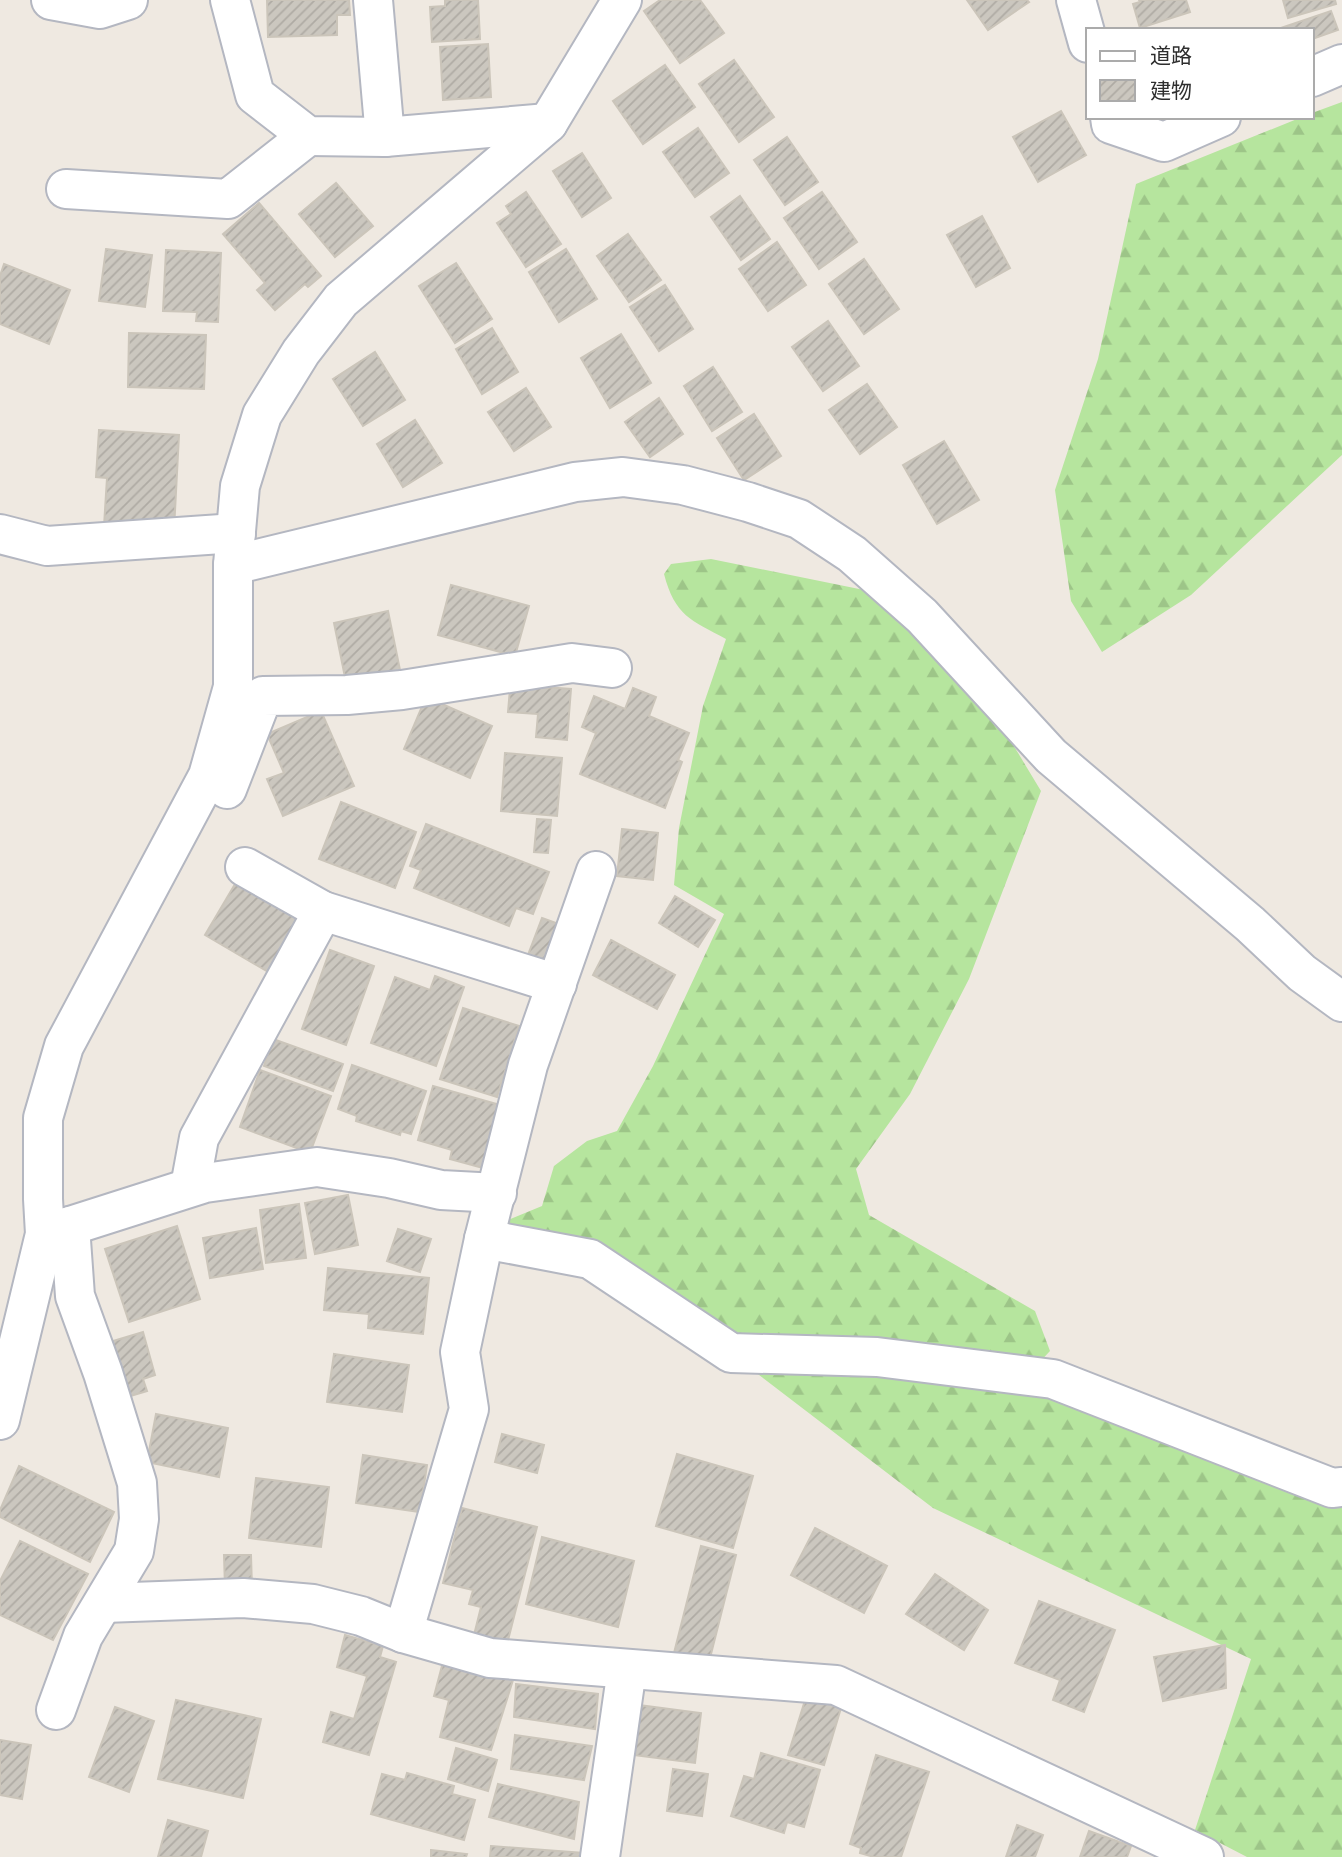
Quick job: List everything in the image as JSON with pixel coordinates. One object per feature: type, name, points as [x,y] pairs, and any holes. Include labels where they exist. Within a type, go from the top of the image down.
[{"type":"street","points":[[51,0],[100,9],[128,0]]},
{"type":"street","points":[[230,0],[255,95],[308,136],[385,137],[548,123]]},
{"type":"street","points":[[373,0],[385,137]]},
{"type":"street","points":[[56,1710],[83,1636],[134,1551],[139,1519],[137,1483],[103,1373],[75,1296],[58,1230],[43,1199],[43,1118],[64,1046],[208,776],[233,687],[235,549],[240,486],[262,415],[301,352],[341,300],[548,123],[622,0]]},
{"type":"street","points":[[1076,0],[1086,36]]},
{"type":"street","points":[[1314,76],[1342,64]]},
{"type":"street","points":[[1110,119],[1111,124],[1164,142],[1216,119]]},
{"type":"street","points":[[66,189],[228,199],[308,136]]},
{"type":"street","points":[[0,534],[47,546],[235,549],[575,482],[623,477],[683,485],[799,519],[852,554],[922,616],[1051,756],[1250,924],[1302,973],[1342,1002]]},
{"type":"street","points":[[183,822],[222,803],[263,696],[347,695],[402,690],[572,663],[612,668]]},
{"type":"street","points":[[245,867],[323,911],[557,984]]},
{"type":"street","points":[[403,1633],[469,1409],[460,1352],[484,1239],[528,1065],[596,871]]},
{"type":"street","points":[[190,1187],[199,1138],[323,911]]},
{"type":"street","points":[[58,1230],[205,1182],[317,1167],[389,1178],[441,1190],[497,1193]]},
{"type":"street","points":[[0,1420],[58,1230]]},
{"type":"street","points":[[484,1239],[590,1259],[731,1353],[877,1357],[1053,1379],[1332,1488],[1342,1487]]},
{"type":"street","points":[[104,1603],[243,1598],[313,1604],[360,1616],[403,1633],[490,1658],[836,1685],[1203,1857]]},
{"type":"street","points":[[600,1857],[626,1669]]},
{"type":"green space","points":[[1342,102],[1342,455],[1191,595],[1102,652],[1071,601],[1055,490],[1098,359],[1136,184],[1297,119],[1314,119],[1314,112]]},
{"type":"green space","points":[[711,559],[869,591],[928,643],[1012,743],[1041,791],[969,979],[910,1094],[856,1169],[869,1215],[1035,1311],[1050,1351],[1035,1367],[736,1344],[502,1234],[508,1220],[542,1206],[554,1166],[587,1141],[617,1131],[653,1066],[724,914],[674,885],[679,828],[703,706],[726,639],[703,627],[679,608],[664,574],[671,564]]},
{"type":"green space","points":[[746,1365],[1058,1391],[1342,1498],[1342,1857],[1247,1857],[1195,1830],[1251,1659],[933,1508]]},
{"type":"building","points":[[267,0],[349,0],[350,15],[337,15],[337,35],[268,37]]},
{"type":"building","points":[[445,0],[478,0],[480,39],[432,42],[430,7],[445,6]]},
{"type":"building","points":[[660,0],[700,0],[724,33],[680,63],[644,11]]},
{"type":"building","points":[[967,0],[1027,0],[1029,2],[988,30]]},
{"type":"building","points":[[1139,0],[1186,0],[1190,12],[1140,28],[1133,4],[1140,2]]},
{"type":"building","points":[[1283,0],[1335,0],[1336,4],[1288,18]]},
{"type":"building","points":[[1331,11],[1338,30],[1314,38],[1314,28],[1281,28]]},
{"type":"building","points":[[488,44],[491,97],[443,100],[440,47]]},
{"type":"building","points":[[734,60],[774,117],[739,142],[699,84]]},
{"type":"building","points":[[665,65],[695,107],[643,144],[613,101]]},
{"type":"building","points":[[1061,111],[1086,155],[1038,182],[1013,137]]},
{"type":"building","points":[[698,128],[729,173],[695,197],[663,152]]},
{"type":"building","points":[[787,137],[818,182],[785,205],[754,160]]},
{"type":"building","points":[[582,153],[611,198],[582,217],[553,171]]},
{"type":"building","points":[[336,183],[373,226],[335,257],[299,214]]},
{"type":"building","points":[[526,192],[561,244],[526,267],[497,223],[511,214],[506,206]]},
{"type":"building","points":[[822,192],[857,242],[819,269],[784,218]]},
{"type":"building","points":[[740,196],[770,239],[741,260],[711,217]]},
{"type":"building","points":[[259,203],[321,276],[308,287],[305,284],[275,310],[257,290],[265,283],[223,234]]},
{"type":"building","points":[[982,216],[1010,268],[976,287],[947,235]]},
{"type":"building","points":[[628,234],[661,280],[629,302],[597,256]]},
{"type":"building","points":[[777,242],[806,285],[768,311],[739,269]]},
{"type":"building","points":[[106,249],[152,255],[145,307],[99,301]]},
{"type":"building","points":[[566,249],[597,299],[559,322],[529,272]]},
{"type":"building","points":[[166,250],[221,253],[218,322],[196,321],[197,312],[163,311]]},
{"type":"building","points":[[864,259],[899,309],[864,334],[829,284]]},
{"type":"building","points":[[456,263],[492,319],[455,343],[419,286]]},
{"type":"building","points":[[4,264],[70,290],[49,344],[0,324],[0,276]]},
{"type":"building","points":[[665,285],[693,329],[659,351],[630,307]]},
{"type":"building","points":[[828,321],[859,366],[823,391],[792,347]]},
{"type":"building","points":[[492,328],[518,372],[482,394],[456,349]]},
{"type":"building","points":[[129,333],[206,335],[204,389],[128,387]]},
{"type":"building","points":[[621,334],[651,383],[610,408],[581,358]]},
{"type":"building","points":[[375,352],[405,400],[363,426],[333,379]]},
{"type":"building","points":[[713,367],[742,412],[712,431],[684,386]]},
{"type":"building","points":[[867,384],[897,427],[860,454],[829,410]]},
{"type":"building","points":[[526,388],[551,427],[514,451],[488,412]]},
{"type":"building","points":[[659,398],[683,434],[650,457],[625,422]]},
{"type":"building","points":[[754,414],[781,456],[744,480],[717,438]]},
{"type":"building","points":[[415,420],[442,463],[403,487],[377,444]]},
{"type":"building","points":[[99,430],[179,435],[174,530],[104,526],[107,478],[96,477]]},
{"type":"building","points":[[944,441],[979,500],[937,524],[903,465]]},
{"type":"building","points":[[451,585],[529,606],[515,656],[438,635]]},
{"type":"building","points":[[388,611],[401,675],[347,687],[334,623]]},
{"type":"building","points":[[511,677],[545,680],[544,687],[571,689],[567,740],[536,737],[538,714],[508,712]]},
{"type":"building","points":[[633,688],[656,697],[649,716],[689,733],[678,760],[682,762],[665,808],[580,774],[596,733],[582,727],[594,696],[625,709]]},
{"type":"building","points":[[426,697],[492,726],[470,778],[404,749]]},
{"type":"building","points":[[321,711],[354,786],[283,816],[267,779],[284,773],[267,734]]},
{"type":"building","points":[[505,753],[562,758],[557,816],[501,811]]},
{"type":"building","points":[[341,802],[416,832],[395,888],[319,859]]},
{"type":"building","points":[[537,819],[551,820],[548,853],[534,852]]},
{"type":"building","points":[[426,824],[549,872],[533,914],[516,908],[509,926],[414,888],[421,870],[410,866]]},
{"type":"building","points":[[622,829],[658,833],[653,880],[617,876]]},
{"type":"building","points":[[235,884],[306,922],[275,976],[205,935]]},
{"type":"building","points":[[675,896],[715,920],[698,947],[659,923]]},
{"type":"building","points":[[542,918],[570,928],[556,965],[528,955]]},
{"type":"building","points":[[611,940],[675,975],[657,1009],[593,975]]},
{"type":"building","points":[[330,950],[374,966],[346,1045],[302,1029]]},
{"type":"building","points":[[435,976],[464,987],[436,1066],[371,1043],[395,977],[430,990]]},
{"type":"building","points":[[463,1008],[519,1026],[497,1097],[440,1079]]},
{"type":"building","points":[[273,1039],[343,1064],[333,1091],[264,1066]]},
{"type":"building","points":[[352,1065],[426,1091],[411,1134],[401,1131],[400,1135],[356,1121],[357,1116],[338,1109]]},
{"type":"building","points":[[260,1070],[331,1096],[310,1153],[240,1127]]},
{"type":"building","points":[[433,1086],[500,1105],[483,1168],[450,1159],[452,1150],[418,1140]]},
{"type":"building","points":[[348,1195],[358,1245],[315,1254],[305,1203]]},
{"type":"building","points":[[299,1204],[306,1258],[266,1263],[260,1210]]},
{"type":"building","points":[[177,1226],[200,1299],[129,1322],[105,1249]]},
{"type":"building","points":[[256,1228],[263,1269],[210,1278],[203,1238]]},
{"type":"building","points":[[398,1229],[431,1239],[420,1272],[387,1261]]},
{"type":"building","points":[[328,1268],[429,1278],[423,1334],[368,1328],[369,1314],[324,1310]]},
{"type":"building","points":[[143,1332],[155,1375],[143,1379],[147,1391],[117,1400],[100,1345]]},
{"type":"building","points":[[334,1354],[409,1365],[402,1412],[327,1402]]},
{"type":"building","points":[[156,1414],[228,1428],[219,1477],[147,1462]]},
{"type":"building","points":[[502,1434],[544,1445],[537,1473],[495,1462]]},
{"type":"building","points":[[677,1454],[753,1476],[733,1548],[656,1526]]},
{"type":"building","points":[[363,1455],[427,1465],[420,1512],[356,1503]]},
{"type":"building","points":[[19,1466],[114,1512],[90,1562],[0,1517],[0,1510]]},
{"type":"building","points":[[256,1478],[329,1487],[321,1547],[249,1538]]},
{"type":"building","points":[[462,1508],[537,1527],[505,1652],[472,1643],[481,1607],[469,1604],[473,1590],[443,1583]]},
{"type":"building","points":[[815,1528],[887,1566],[864,1613],[791,1575]]},
{"type":"building","points":[[542,1537],[634,1561],[618,1627],[526,1604]]},
{"type":"building","points":[[20,1541],[88,1574],[53,1640],[0,1615],[0,1581]]},
{"type":"building","points":[[701,1546],[736,1555],[708,1666],[673,1657]]},
{"type":"building","points":[[224,1555],[251,1555],[252,1588],[225,1588]]},
{"type":"building","points":[[935,1574],[988,1610],[964,1650],[906,1614]]},
{"type":"building","points":[[1039,1601],[1115,1630],[1084,1712],[1053,1700],[1060,1680],[1015,1663]]},
{"type":"building","points":[[345,1635],[383,1646],[380,1657],[396,1662],[369,1755],[323,1742],[331,1712],[354,1719],[367,1676],[337,1667]]},
{"type":"building","points":[[1225,1645],[1226,1688],[1163,1701],[1154,1657]]},
{"type":"building","points":[[443,1662],[513,1680],[491,1750],[440,1737],[449,1700],[434,1696]]},
{"type":"building","points":[[516,1684],[598,1694],[595,1729],[514,1717]]},
{"type":"building","points":[[806,1697],[841,1708],[824,1765],[788,1755]]},
{"type":"building","points":[[176,1700],[261,1719],[243,1798],[158,1779]]},
{"type":"building","points":[[639,1705],[701,1713],[695,1763],[633,1755]]},
{"type":"building","points":[[115,1707],[154,1721],[129,1792],[89,1777]]},
{"type":"building","points":[[515,1735],[592,1746],[584,1780],[511,1769]]},
{"type":"building","points":[[0,1740],[31,1745],[22,1799],[0,1795]]},
{"type":"building","points":[[456,1748],[497,1760],[488,1791],[448,1779]]},
{"type":"building","points":[[761,1753],[820,1770],[804,1827],[787,1822],[784,1833],[731,1816],[744,1776],[754,1779]]},
{"type":"building","points":[[876,1755],[929,1772],[901,1857],[874,1857],[860,1853],[861,1848],[850,1844]]},
{"type":"building","points":[[673,1769],[708,1774],[702,1816],[667,1811]]},
{"type":"building","points":[[407,1773],[454,1786],[452,1794],[475,1800],[464,1840],[371,1814],[382,1774],[405,1780]]},
{"type":"building","points":[[498,1784],[579,1802],[574,1839],[489,1817]]},
{"type":"building","points":[[168,1820],[208,1831],[201,1857],[158,1857]]},
{"type":"building","points":[[1017,1825],[1043,1835],[1035,1857],[1006,1857]]},
{"type":"building","points":[[1089,1831],[1131,1846],[1127,1857],[1080,1857]]},
{"type":"building","points":[[491,1846],[584,1853],[584,1857],[490,1857]]},
{"type":"building","points":[[431,1850],[467,1854],[466,1857],[431,1857]]}]
